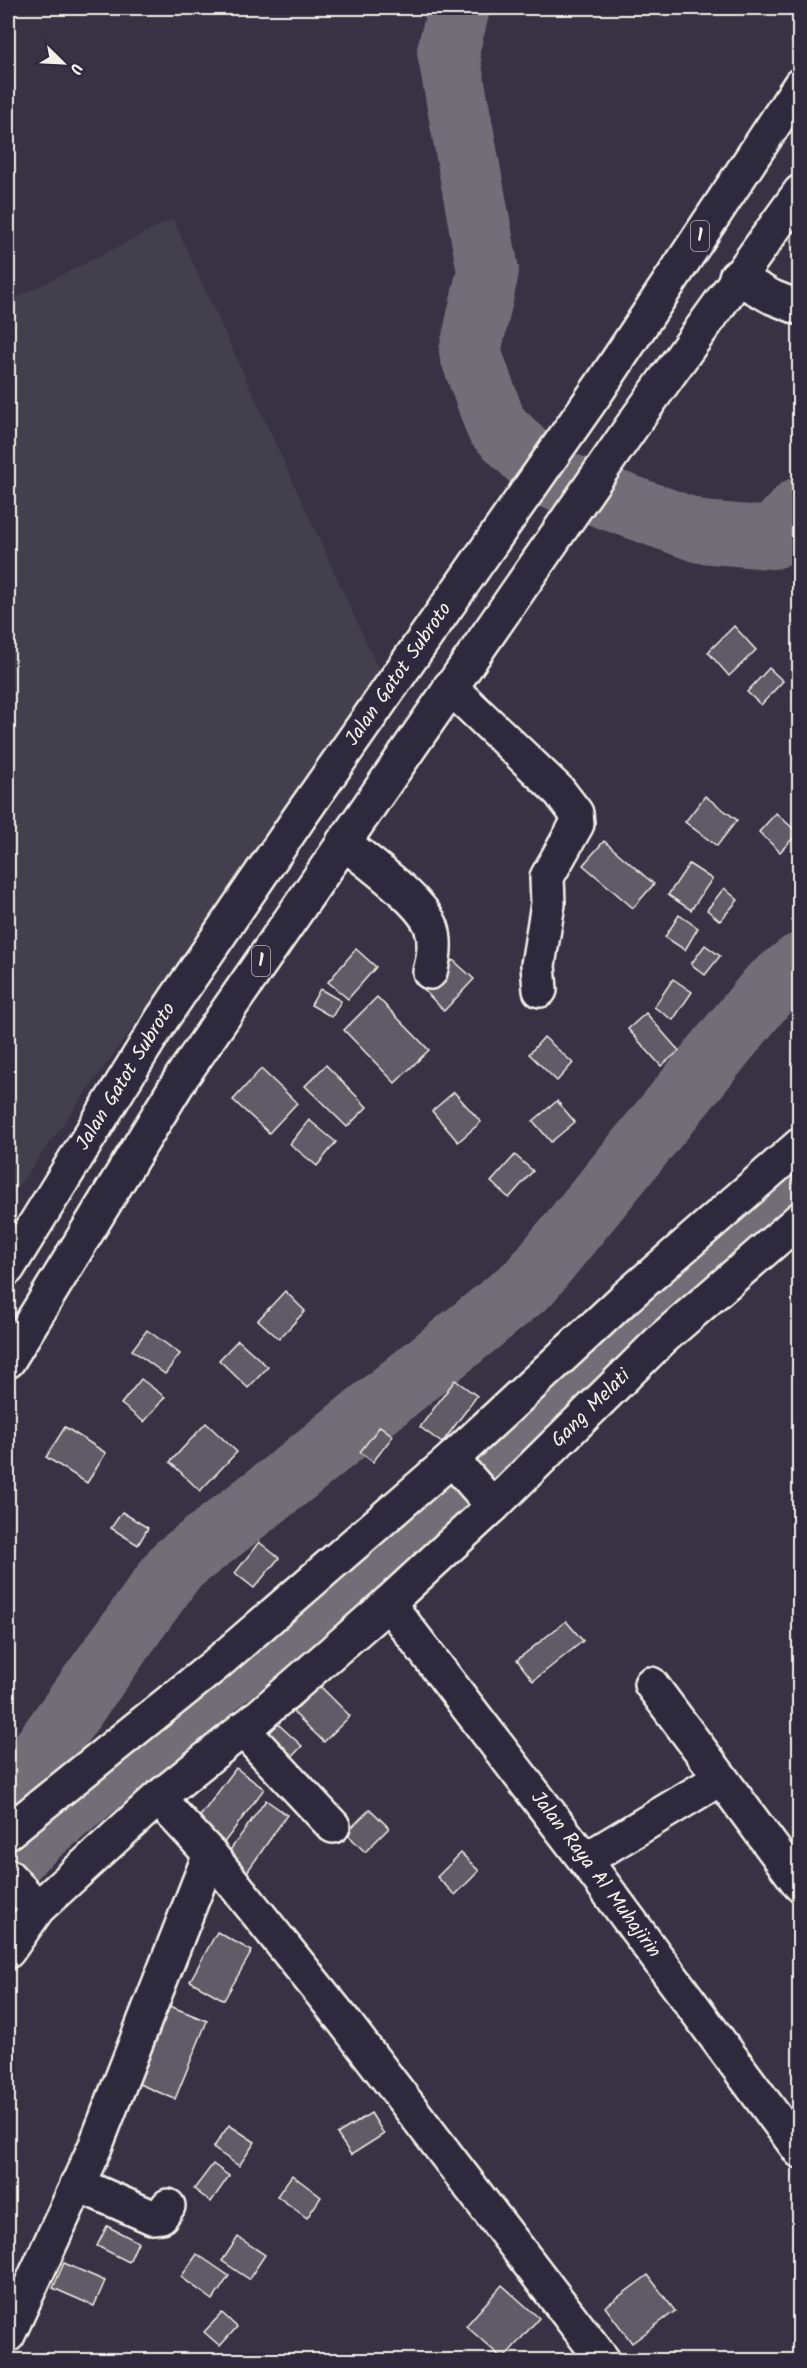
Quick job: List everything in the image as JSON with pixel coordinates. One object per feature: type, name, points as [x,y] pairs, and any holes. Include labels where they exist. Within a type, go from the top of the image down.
[{"type":"main road","name":"Jalan Gatot Subroto","points":[[8,1268],[162,1019],[600,387],[800,86]]},
{"type":"main road","name":"1","points":[[8,1361],[181,1078],[736,277],[800,192]]},
{"type":"main road","points":[[736,277],[772,297],[800,308]]},
{"type":"main road","points":[[450,687],[559,791],[576,813],[577,824],[547,877],[549,904],[538,965],[540,990]]},
{"type":"main road","points":[[343,842],[421,911],[431,927],[434,956],[430,972]]},
{"type":"main road","points":[[8,1832],[214,1666],[454,1462],[624,1299],[800,1145]]},
{"type":"main road","name":"Gang Melati","points":[[8,1951],[22,1891],[158,1798],[242,1729],[387,1603],[488,1500],[662,1339],[800,1219]]},
{"type":"main road","points":[[454,1462],[488,1500]]},
{"type":"main road","name":"Jalan Raya Al Muhajirin","points":[[387,1603],[585,1860],[800,2151]]},
{"type":"main road","points":[[651,1684],[800,1885]]},
{"type":"main road","points":[[242,1729],[333,1826]]},
{"type":"main road","points":[[585,1860],[721,1778]]},
{"type":"main road","points":[[158,1798],[210,1854],[343,2020],[603,2361]]},
{"type":"main road","points":[[8,2336],[100,2136],[210,1854]]},
{"type":"main road","points":[[77,2184],[152,2217],[161,2216],[168,2206]]},
{"type":"shaded area","points":[[173,219],[383,679],[8,1201],[8,302]]},
{"type":"building","points":[[734,626],[756,650],[729,676],[708,652]]},
{"type":"building","points":[[769,668],[783,681],[761,705],[747,692]]},
{"type":"building","points":[[705,796],[737,820],[717,846],[685,822]]},
{"type":"building","points":[[776,813],[798,833],[780,852],[759,832]]},
{"type":"building","points":[[604,841],[654,884],[633,908],[583,865]]},
{"type":"building","points":[[689,864],[712,879],[691,910],[668,895]]},
{"type":"building","points":[[724,888],[738,900],[720,921],[707,910]]},
{"type":"building","points":[[679,915],[698,928],[685,950],[665,937]]},
{"type":"building","points":[[705,945],[720,956],[705,975],[691,964]]},
{"type":"building","points":[[356,949],[376,967],[348,999],[328,982]]},
{"type":"building","points":[[453,960],[474,979],[444,1011],[424,990]]},
{"type":"building","points":[[673,979],[692,992],[673,1020],[654,1007]]},
{"type":"building","points":[[320,989],[341,1001],[332,1017],[311,1005]]},
{"type":"building","points":[[377,997],[429,1050],[395,1083],[344,1030]]},
{"type":"building","points":[[646,1013],[679,1051],[661,1066],[628,1029]]},
{"type":"building","points":[[544,1037],[573,1063],[557,1081],[529,1054]]},
{"type":"building","points":[[326,1065],[367,1107],[347,1127],[305,1086]]},
{"type":"building","points":[[261,1069],[297,1103],[269,1133],[233,1100]]},
{"type":"building","points":[[454,1092],[481,1122],[458,1142],[432,1111]]},
{"type":"building","points":[[557,1101],[575,1122],[551,1142],[533,1121]]},
{"type":"building","points":[[309,1120],[336,1142],[317,1166],[290,1144]]},
{"type":"building","points":[[515,1155],[533,1171],[509,1198],[491,1182]]},
{"type":"building","points":[[285,1291],[305,1311],[279,1339],[258,1320]]},
{"type":"building","points":[[147,1330],[180,1354],[165,1374],[132,1350]]},
{"type":"building","points":[[238,1340],[268,1367],[248,1388],[219,1360]]},
{"type":"building","points":[[141,1379],[165,1397],[144,1422],[121,1404]]},
{"type":"building","points":[[455,1380],[477,1396],[442,1443],[420,1427]]},
{"type":"building","points":[[206,1423],[237,1452],[200,1491],[170,1462]]},
{"type":"building","points":[[380,1426],[393,1436],[373,1462],[360,1452]]},
{"type":"building","points":[[65,1427],[106,1453],[87,1483],[46,1457]]},
{"type":"building","points":[[122,1512],[148,1528],[138,1545],[111,1528]]},
{"type":"building","points":[[259,1542],[279,1558],[254,1588],[235,1573]]},
{"type":"building","points":[[566,1621],[583,1641],[533,1681],[517,1660]]},
{"type":"building","points":[[320,1686],[350,1716],[324,1742],[293,1712]]},
{"type":"building","points":[[278,1724],[302,1746],[284,1765],[260,1743]]},
{"type":"building","points":[[236,1768],[264,1789],[223,1844],[195,1823]]},
{"type":"building","points":[[266,1800],[287,1815],[245,1875],[223,1860]]},
{"type":"building","points":[[370,1809],[389,1828],[365,1852],[346,1833]]},
{"type":"building","points":[[461,1853],[479,1871],[455,1895],[437,1877]]},
{"type":"building","points":[[217,1932],[252,1951],[224,2000],[190,1981]]},
{"type":"building","points":[[170,2006],[207,2021],[175,2099],[139,2084]]},
{"type":"building","points":[[371,2113],[384,2134],[351,2155],[337,2134]]},
{"type":"building","points":[[229,2125],[255,2142],[239,2166],[213,2148]]},
{"type":"building","points":[[213,2164],[229,2176],[211,2202],[194,2189]]},
{"type":"building","points":[[292,2175],[321,2197],[307,2218],[277,2196]]},
{"type":"building","points":[[107,2226],[138,2242],[129,2262],[97,2246]]},
{"type":"building","points":[[238,2237],[265,2255],[249,2279],[222,2261]]},
{"type":"building","points":[[197,2254],[229,2276],[213,2300],[181,2277]]},
{"type":"building","points":[[64,2263],[105,2281],[94,2306],[53,2288]]},
{"type":"building","points":[[648,2275],[675,2311],[632,2343],[605,2307]]},
{"type":"building","points":[[502,2285],[539,2318],[503,2359],[466,2326]]},
{"type":"building","points":[[222,2313],[237,2327],[220,2346],[204,2332]]},
{"type":"waterway","points":[[459,8],[448,51],[488,271],[470,352],[496,425],[548,477],[701,532],[772,538],[800,508]]},
{"type":"waterway","points":[[8,1796],[176,1566],[289,1478],[529,1283],[769,989],[800,964]]},
{"type":"waterway","points":[[8,1886],[33,1856],[394,1554],[800,1190]]}]
